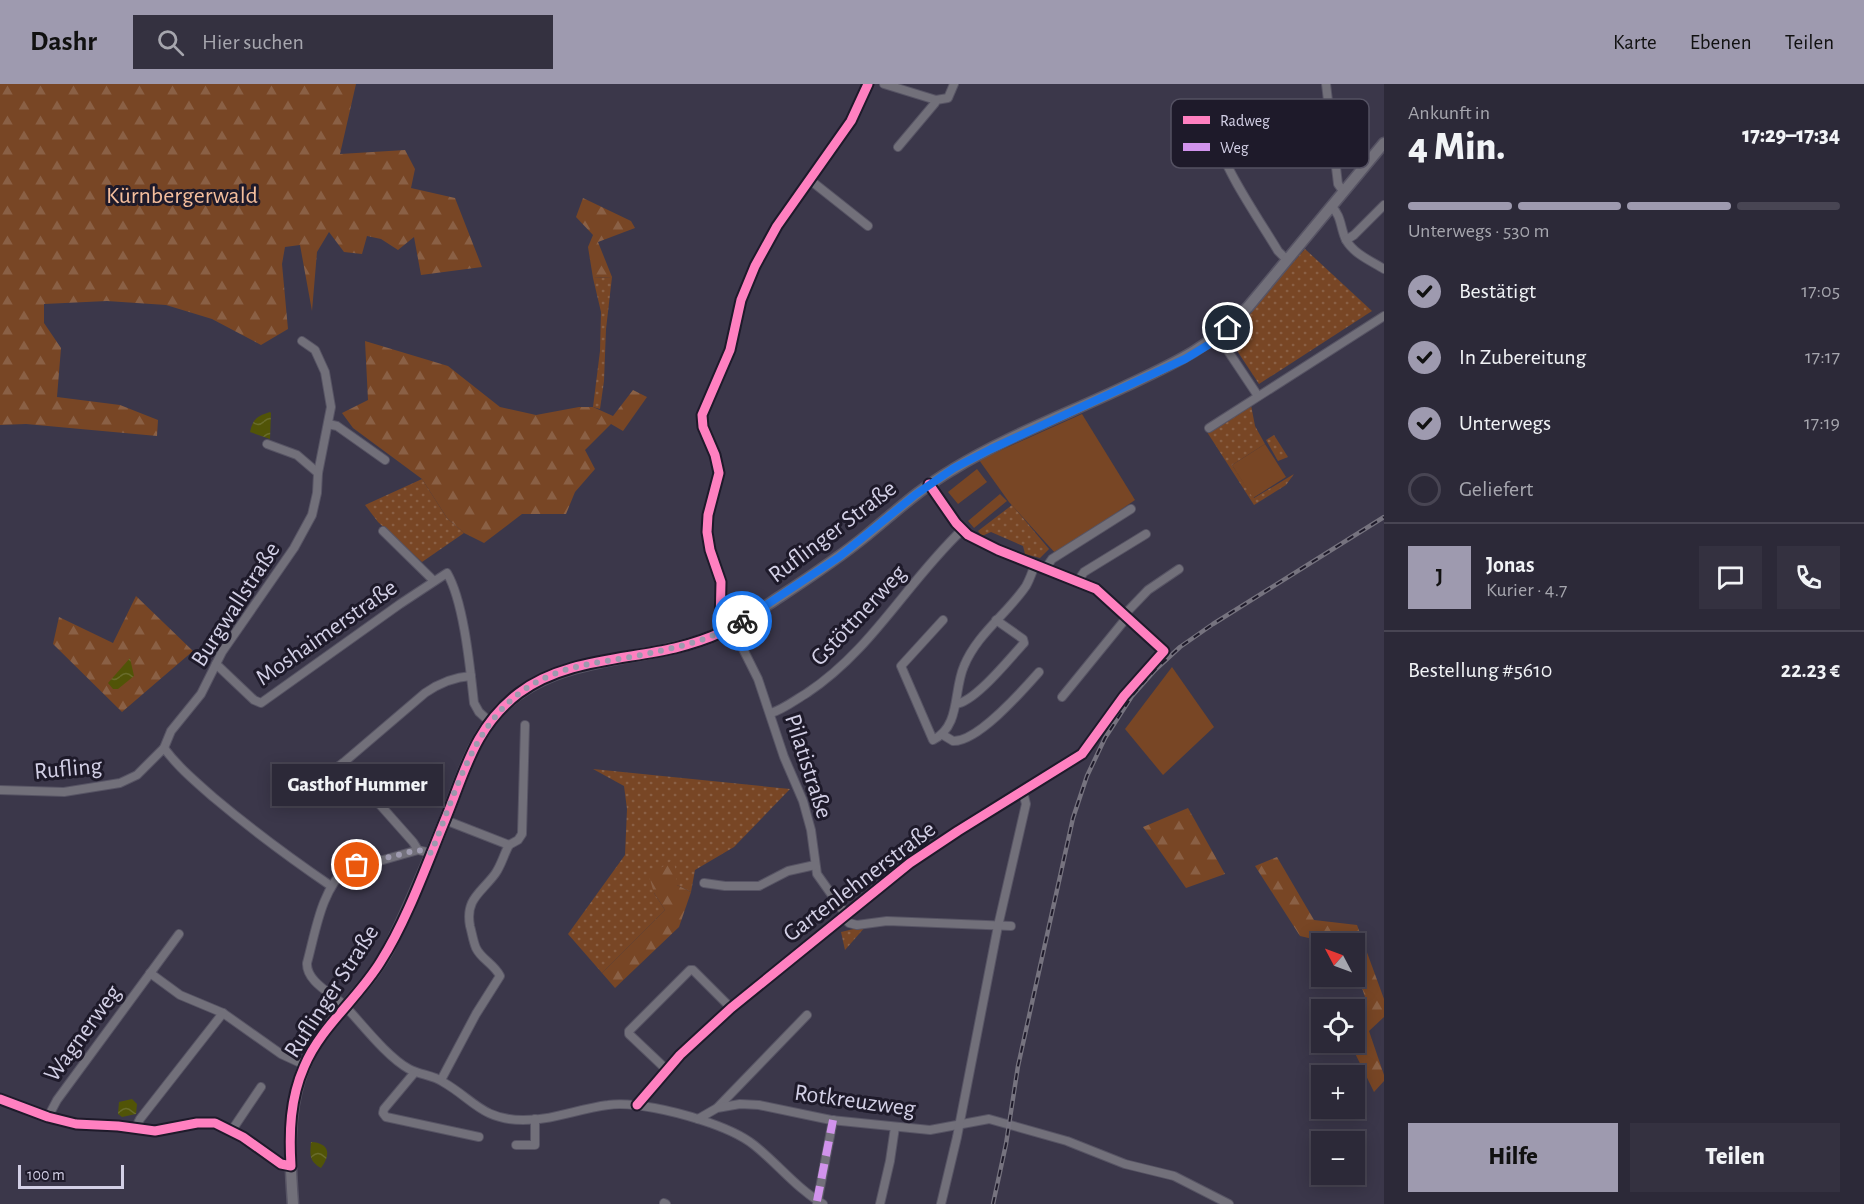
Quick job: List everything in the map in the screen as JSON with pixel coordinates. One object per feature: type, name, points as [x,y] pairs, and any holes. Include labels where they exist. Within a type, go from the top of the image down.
[{"type":"street","points":[[784,216],[850,121],[868,84]]},
{"type":"street","points":[[884,84],[936,99],[948,98],[954,84]]},
{"type":"street","points":[[1326,84],[1328,99]]},
{"type":"street","points":[[898,147],[936,99]]},
{"type":"street","name":"Ruflinger Straße","points":[[1369,161],[1384,143]]},
{"type":"street","points":[[1229,168],[1278,251],[1287,260]]},
{"type":"street","points":[[1336,168],[1338,184],[1343,191]]},
{"type":"street","name":"Ruflinger Straße","points":[[293,1204],[291,1117],[296,1090],[305,1065],[322,1034],[375,971],[385,954],[431,853],[472,751],[490,722],[520,693],[551,675],[575,667],[692,644],[732,627],[839,557],[929,484],[982,453],[1185,359],[1218,336],[1248,307],[1363,168]]},
{"type":"street","points":[[810,180],[868,226]]},
{"type":"street","points":[[1346,240],[1384,205]]},
{"type":"street","points":[[1331,206],[1340,217],[1346,240],[1357,252],[1384,269]]},
{"type":"street","points":[[1209,428],[1384,316]]},
{"type":"street","points":[[1218,336],[1258,396]]},
{"type":"street","name":"Burgwallstraße","points":[[137,775],[164,748],[171,731],[201,694],[216,664],[307,526],[315,503],[330,407],[325,372],[315,350],[302,341]]},
{"type":"street","points":[[328,424],[337,426],[386,460]]},
{"type":"street","points":[[267,444],[297,455],[318,473]]},
{"type":"street","points":[[929,484],[962,530],[974,538],[1101,592],[1127,615]]},
{"type":"street","points":[[1045,569],[1052,559],[1131,510]]},
{"type":"street","name":"Gstöttnerweg","points":[[771,713],[785,707],[812,689],[845,662],[962,530]]},
{"type":"street","name":"Moshaimerstraße","points":[[383,531],[434,581]]},
{"type":"street","points":[[1077,582],[1084,572],[1146,534]]},
{"type":"street","points":[[943,620],[901,666],[933,740],[944,735],[951,720],[964,665],[975,645],[1025,588],[1035,565]]},
{"type":"street","points":[[1062,697],[1148,590],[1179,569]]},
{"type":"street","name":"Moshaimerstraße","points":[[216,664],[254,700],[261,703],[447,573],[451,580],[466,643],[474,703],[479,712],[490,722]]},
{"type":"street","name":"Gartenlehnerstraße","points":[[637,1106],[688,1047],[731,1008],[921,855],[1082,754],[1124,696],[1164,651],[1127,615]]},
{"type":"street","points":[[956,704],[964,702],[981,688],[1024,643],[1023,639],[996,620]]},
{"type":"street","name":"Pilatistraße","points":[[732,627],[752,665],[771,713],[784,758],[808,817],[817,874],[844,916]]},
{"type":"street","points":[[944,735],[958,742],[978,731],[1013,700],[1039,672]]},
{"type":"street","points":[[314,784],[343,763],[425,693],[459,677],[471,676]]},
{"type":"street","points":[[441,1080],[476,1014],[500,976],[495,967],[479,953],[475,946],[469,908],[474,898],[497,871],[509,845],[518,840],[522,834],[525,725]]},
{"type":"street","points":[[164,748],[175,763],[248,827],[331,886]]},
{"type":"street","points":[[343,763],[418,850]]},
{"type":"street","name":"Rufling","points":[[0,790],[64,792],[120,783],[137,775]]},
{"type":"street","points":[[941,1204],[998,926],[1026,804],[1023,792]]},
{"type":"street","points":[[445,820],[509,845]]},
{"type":"street","points":[[431,853],[418,850],[383,860],[348,866],[331,886],[325,898],[307,967],[319,984],[345,1006],[395,1058],[415,1072],[441,1080],[484,1112],[514,1119],[556,1118],[608,1104],[637,1106],[699,1119],[727,1129],[748,1140],[791,1181],[819,1203],[833,1120]]},
{"type":"street","points":[[704,883],[725,886],[759,886],[788,871],[815,865]]},
{"type":"street","points":[[844,916],[849,923],[857,925],[887,921],[1011,927]]},
{"type":"street","name":"Wagnerweg","points":[[48,1117],[57,1100],[179,934]]},
{"type":"street","points":[[668,1070],[629,1034],[629,1031],[690,970],[693,970],[731,1008]]},
{"type":"street","name":"Wagnerweg","points":[[150,973],[180,995],[223,1013],[281,1054],[305,1065]]},
{"type":"street","points":[[135,1129],[140,1119],[223,1013]]},
{"type":"street","points":[[717,1108],[807,1015]]},
{"type":"street","points":[[415,1072],[384,1109],[384,1115],[392,1119],[479,1137]]},
{"type":"street","points":[[232,1131],[261,1087]]},
{"type":"street","points":[[0,1099],[48,1117],[76,1124],[155,1131],[207,1122],[215,1123],[232,1131],[281,1164],[291,1166]]},
{"type":"street","name":"Rotkreuzweg","points":[[699,1119],[717,1108],[750,1104],[833,1120],[930,1130],[984,1119],[1067,1141],[1125,1164],[1174,1176],[1229,1204]]},
{"type":"street","points":[[516,1145],[535,1144],[535,1119]]},
{"type":"street","points":[[880,1204],[895,1127]]},
{"type":"green space","name":"Kürnbergerwald","points":[[0,84],[356,84],[340,154],[405,150],[415,169],[411,188],[455,198],[482,267],[421,275],[414,237],[398,250],[381,239],[367,236],[362,254],[344,252],[329,232],[317,252],[312,311],[300,245],[285,247],[282,264],[288,329],[261,345],[212,319],[166,305],[107,301],[44,304],[44,323],[61,348],[57,397],[120,405],[158,420],[157,436],[26,424],[0,425]]},
{"type":"green space","points":[[583,198],[631,221],[635,228],[598,242],[612,277],[593,278],[588,247],[593,235],[576,217]]},
{"type":"green space","points":[[1305,249],[1372,311],[1259,384],[1228,337]]},
{"type":"green space","points":[[612,277],[600,409],[593,407],[600,351],[601,312],[593,278]]},
{"type":"green space","points":[[365,341],[448,366],[500,407],[536,415],[579,407],[593,407],[613,416],[633,390],[647,397],[623,431],[611,424],[585,450],[595,469],[575,492],[566,514],[522,514],[484,543],[464,533],[447,518],[422,479],[353,428],[342,413],[368,400]]},
{"type":"green space","points":[[1251,405],[1255,426],[1265,444],[1232,465],[1254,498],[1294,474],[1286,485],[1254,505],[1207,432]]},
{"type":"green space","points":[[1082,414],[1135,500],[1056,554],[1009,502],[979,460]]},
{"type":"green space","points":[[1274,435],[1288,457],[1278,461],[1266,440]]},
{"type":"green space","points":[[1265,444],[1286,477],[1253,498],[1232,465]]},
{"type":"green space","points":[[977,469],[987,482],[958,504],[948,492]]},
{"type":"green space","points":[[422,479],[447,518],[464,533],[422,562],[378,522],[365,505]]},
{"type":"green space","points":[[1000,494],[1007,501],[974,528],[968,521]]},
{"type":"green space","points":[[1012,505],[1049,549],[1040,558],[1025,554],[1023,546],[991,532],[982,536],[978,531]]},
{"type":"green space","points":[[136,596],[193,651],[122,712],[53,644],[59,617],[113,643]]},
{"type":"green space","points":[[1172,667],[1214,727],[1163,775],[1125,729]]},
{"type":"green space","points":[[593,769],[790,789],[734,847],[695,870],[691,892],[677,885],[654,893],[665,910],[602,973],[568,934],[625,855],[627,809],[624,786]]},
{"type":"green space","points":[[1188,808],[1225,874],[1186,888],[1143,827]]},
{"type":"green space","points":[[1277,857],[1314,920],[1357,925],[1360,933],[1311,933],[1311,939],[1300,936],[1255,866]]},
{"type":"green space","points":[[674,859],[677,885],[691,892],[679,927],[615,988],[602,973],[665,910],[654,893],[649,876]]},
{"type":"green space","points":[[866,926],[845,950],[841,932]]},
{"type":"green space","points":[[1365,947],[1384,999],[1384,1017],[1369,1031],[1384,1075],[1384,1081],[1374,1092],[1365,1074],[1365,1065],[1361,1065],[1355,1053],[1365,1053],[1365,999],[1362,999],[1365,997],[1362,987],[1365,987]]},
{"type":"water","points":[[270,412],[270,439],[250,432],[256,419]]},
{"type":"water","points":[[130,658],[134,676],[118,689],[113,689],[108,683]]},
{"type":"water","points":[[132,1099],[137,1104],[136,1114],[122,1117],[118,1114],[119,1102]]},
{"type":"water","points":[[311,1142],[322,1145],[327,1151],[321,1168],[314,1163],[311,1157]]},
{"type":"railway","points":[[993,1204],[1006,1144],[1018,1066],[1073,818],[1087,776],[1105,738],[1132,696],[1180,647],[1384,517]]},
{"type":"marked path","points":[[817,1201],[833,1120]]},
{"type":"cycle path","points":[[0,1099],[48,1117],[76,1124],[155,1131],[197,1123],[215,1123],[243,1137],[281,1164],[291,1166],[292,1116],[296,1091],[304,1067],[320,1038],[372,975],[390,945],[416,892],[465,768],[491,720],[519,693],[555,674],[574,667],[675,648],[722,632],[720,625],[721,582],[710,550],[707,532],[708,515],[719,473],[715,455],[703,427],[702,415],[730,350],[741,300],[755,266],[777,226],[851,121],[868,84]]},
{"type":"cycle path","points":[[637,1105],[680,1055],[731,1008],[910,863],[1082,754],[1124,696],[1164,651],[1096,589],[998,550],[968,535],[956,523],[929,484]]},
{"type":"way so far","points":[[357,865],[418,850],[431,853],[478,739],[500,711],[530,686],[551,675],[575,667],[692,644],[742,621]]},
{"type":"place","name":"Gasthof Hummer","points":[[357,865]]},
{"type":"route","points":[[742,621],[839,557],[929,484],[954,468],[1185,359],[1208,345],[1228,328]]}]
